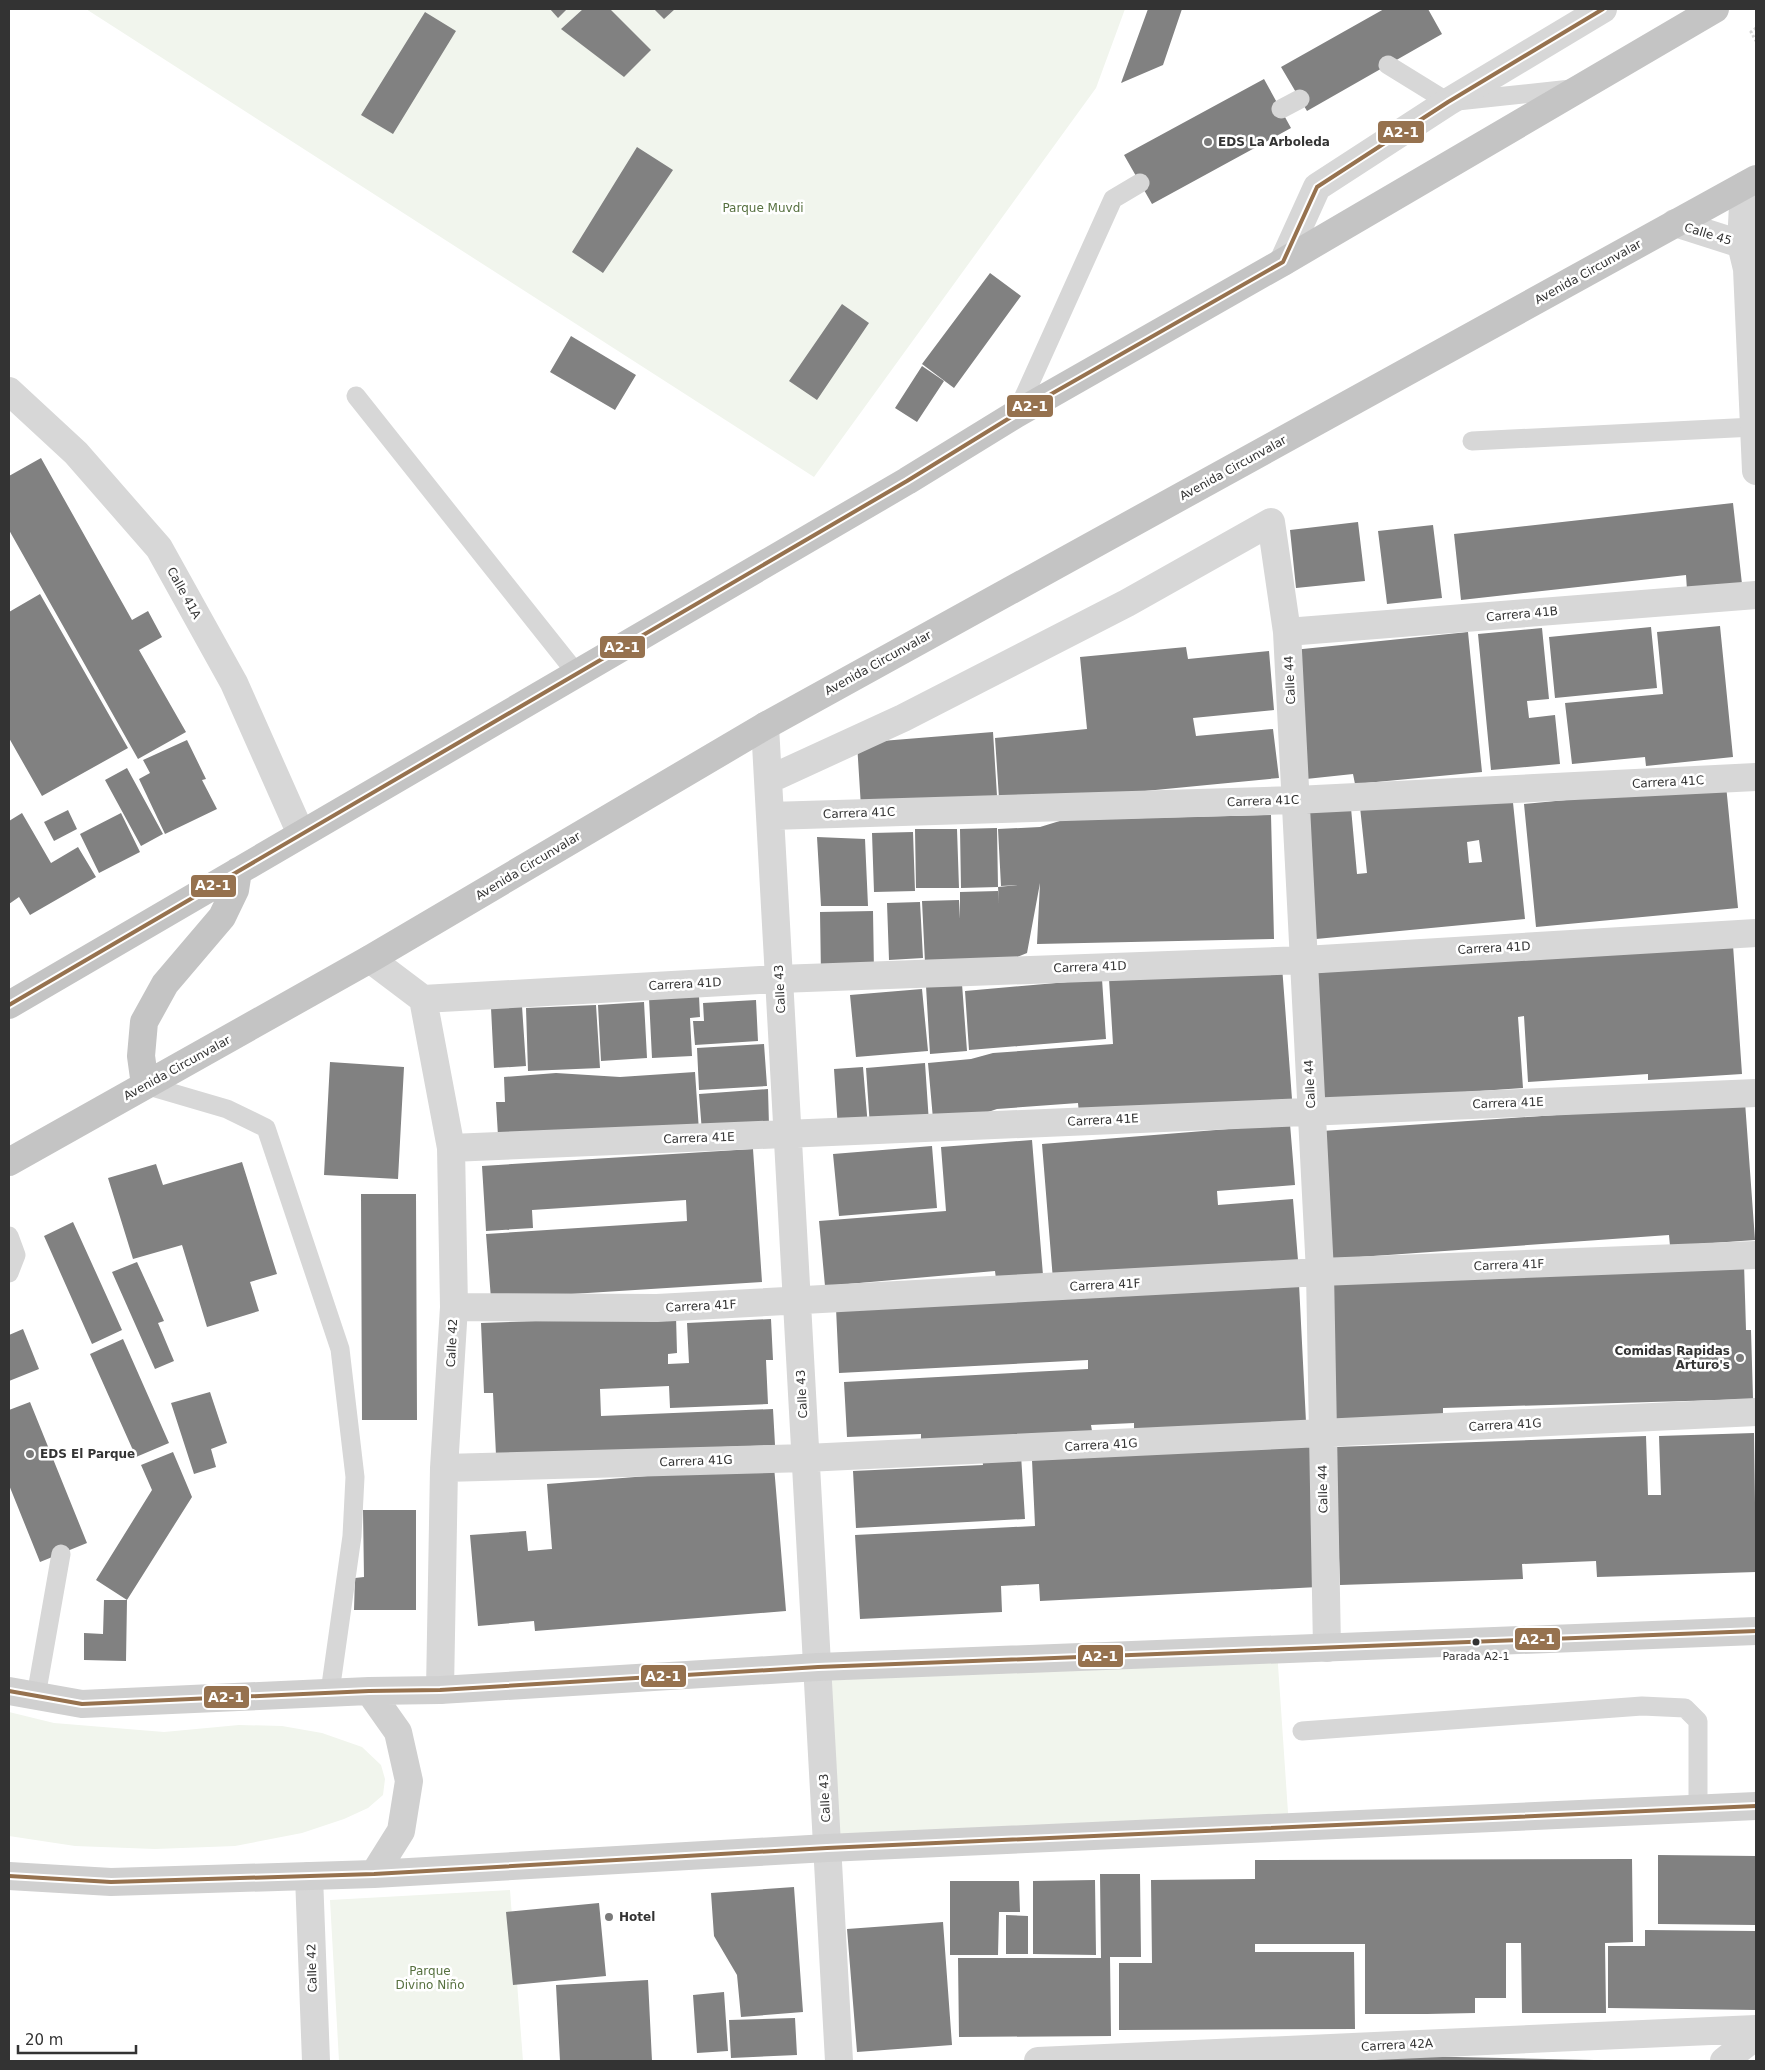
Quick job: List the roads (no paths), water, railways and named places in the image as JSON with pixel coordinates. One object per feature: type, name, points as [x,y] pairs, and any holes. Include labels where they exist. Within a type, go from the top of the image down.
[{"type":"highway","points":[[9,1005],[907,481],[1016,414],[1283,262],[1715,9]]},
{"type":"highway","name":"Avenida Circunvalar","points":[[9,1162],[370,959],[765,726],[1750,182]]},
{"type":"highway","points":[[145,1086],[141,1056],[144,1022],[165,984],[222,917],[235,890],[238,871]]},
{"type":"street","points":[[1283,262],[1317,187],[1448,102],[1603,9]]},
{"type":"street","name":"Calle 45","points":[[1750,182],[1748,261],[1756,471]]},
{"type":"street","name":"Calle 45","points":[[1675,224],[1748,261]]},
{"type":"street","name":"Calle 41A","points":[[9,391],[76,453],[159,548],[234,684],[301,834]]},
{"type":"street","name":"Calle 44","points":[[768,780],[904,718],[1126,603],[1272,522],[1287,632],[1320,1272],[1327,1648]]},
{"type":"street","name":"Carrera 41B","points":[[1287,632],[1756,595]]},
{"type":"street","name":"Calle 43","points":[[765,726],[839,2061]]},
{"type":"street","name":"Carrera 41C","points":[[770,816],[1296,800],[1756,777]]},
{"type":"street","name":"Carrera 41D","points":[[423,999],[779,979],[1304,960],[1756,933]]},
{"type":"street","points":[[370,959],[423,999]]},
{"type":"street","name":"Calle 42","points":[[423,999],[450,1148],[454,1307],[444,1468],[440,1690]]},
{"type":"street","name":"Carrera 41E","points":[[450,1148],[788,1135],[1312,1110],[1756,1093]]},
{"type":"street","name":"Carrera 41F","points":[[454,1307],[657,1308],[798,1302],[1320,1272],[1756,1255]]},
{"type":"street","name":"Carrera 41G","points":[[444,1468],[806,1458],[1756,1412]]},
{"type":"street","points":[[9,1691],[82,1704],[368,1690],[440,1690],[818,1667],[1756,1631]]},
{"type":"street","points":[[368,1690],[398,1732],[408,1781],[401,1831],[374,1874]]},
{"type":"street","points":[[9,1876],[111,1882],[374,1874],[828,1848],[1756,1806]]},
{"type":"street","name":"Calle 42","points":[[308,1876],[316,2061]]},
{"type":"street","name":"Carrera 42A","points":[[1038,2061],[1756,2029]]},
{"type":"street","points":[[1724,2061],[1756,2036]]},
{"type":"lane","points":[[1388,65],[1448,102],[1580,88]]},
{"type":"lane","points":[[1281,109],[1300,99]]},
{"type":"lane","points":[[1016,414],[1113,199],[1140,183]]},
{"type":"lane","points":[[356,396],[577,674]]},
{"type":"lane","points":[[1472,441],[1754,427]]},
{"type":"lane","points":[[145,1086],[228,1109],[266,1128],[340,1349],[355,1477],[352,1536],[330,1692]]},
{"type":"lane","points":[[9,1236],[16,1255],[9,1273]]},
{"type":"lane","points":[[36,1696],[61,1554]]},
{"type":"lane","points":[[1302,1731],[1642,1706],[1685,1708],[1698,1721],[1698,1809]]},
{"type":"place","name":"EDS La Arboleda","points":[[1208,142]]},
{"type":"place","name":"Comidas Rapidas Arturo's","points":[[1740,1358]]},
{"type":"place","name":"EDS El Parque","points":[[30,1454]]},
{"type":"place","name":"Parada A2-1","points":[[1476,1642]]},
{"type":"place","name":"Hotel","points":[[609,1917]]},
{"type":"park label","name":"Parque Muvdi","points":[[763,208]]},
{"type":"park label","name":"Parque Divino Niño","points":[[430,1978]]}]
